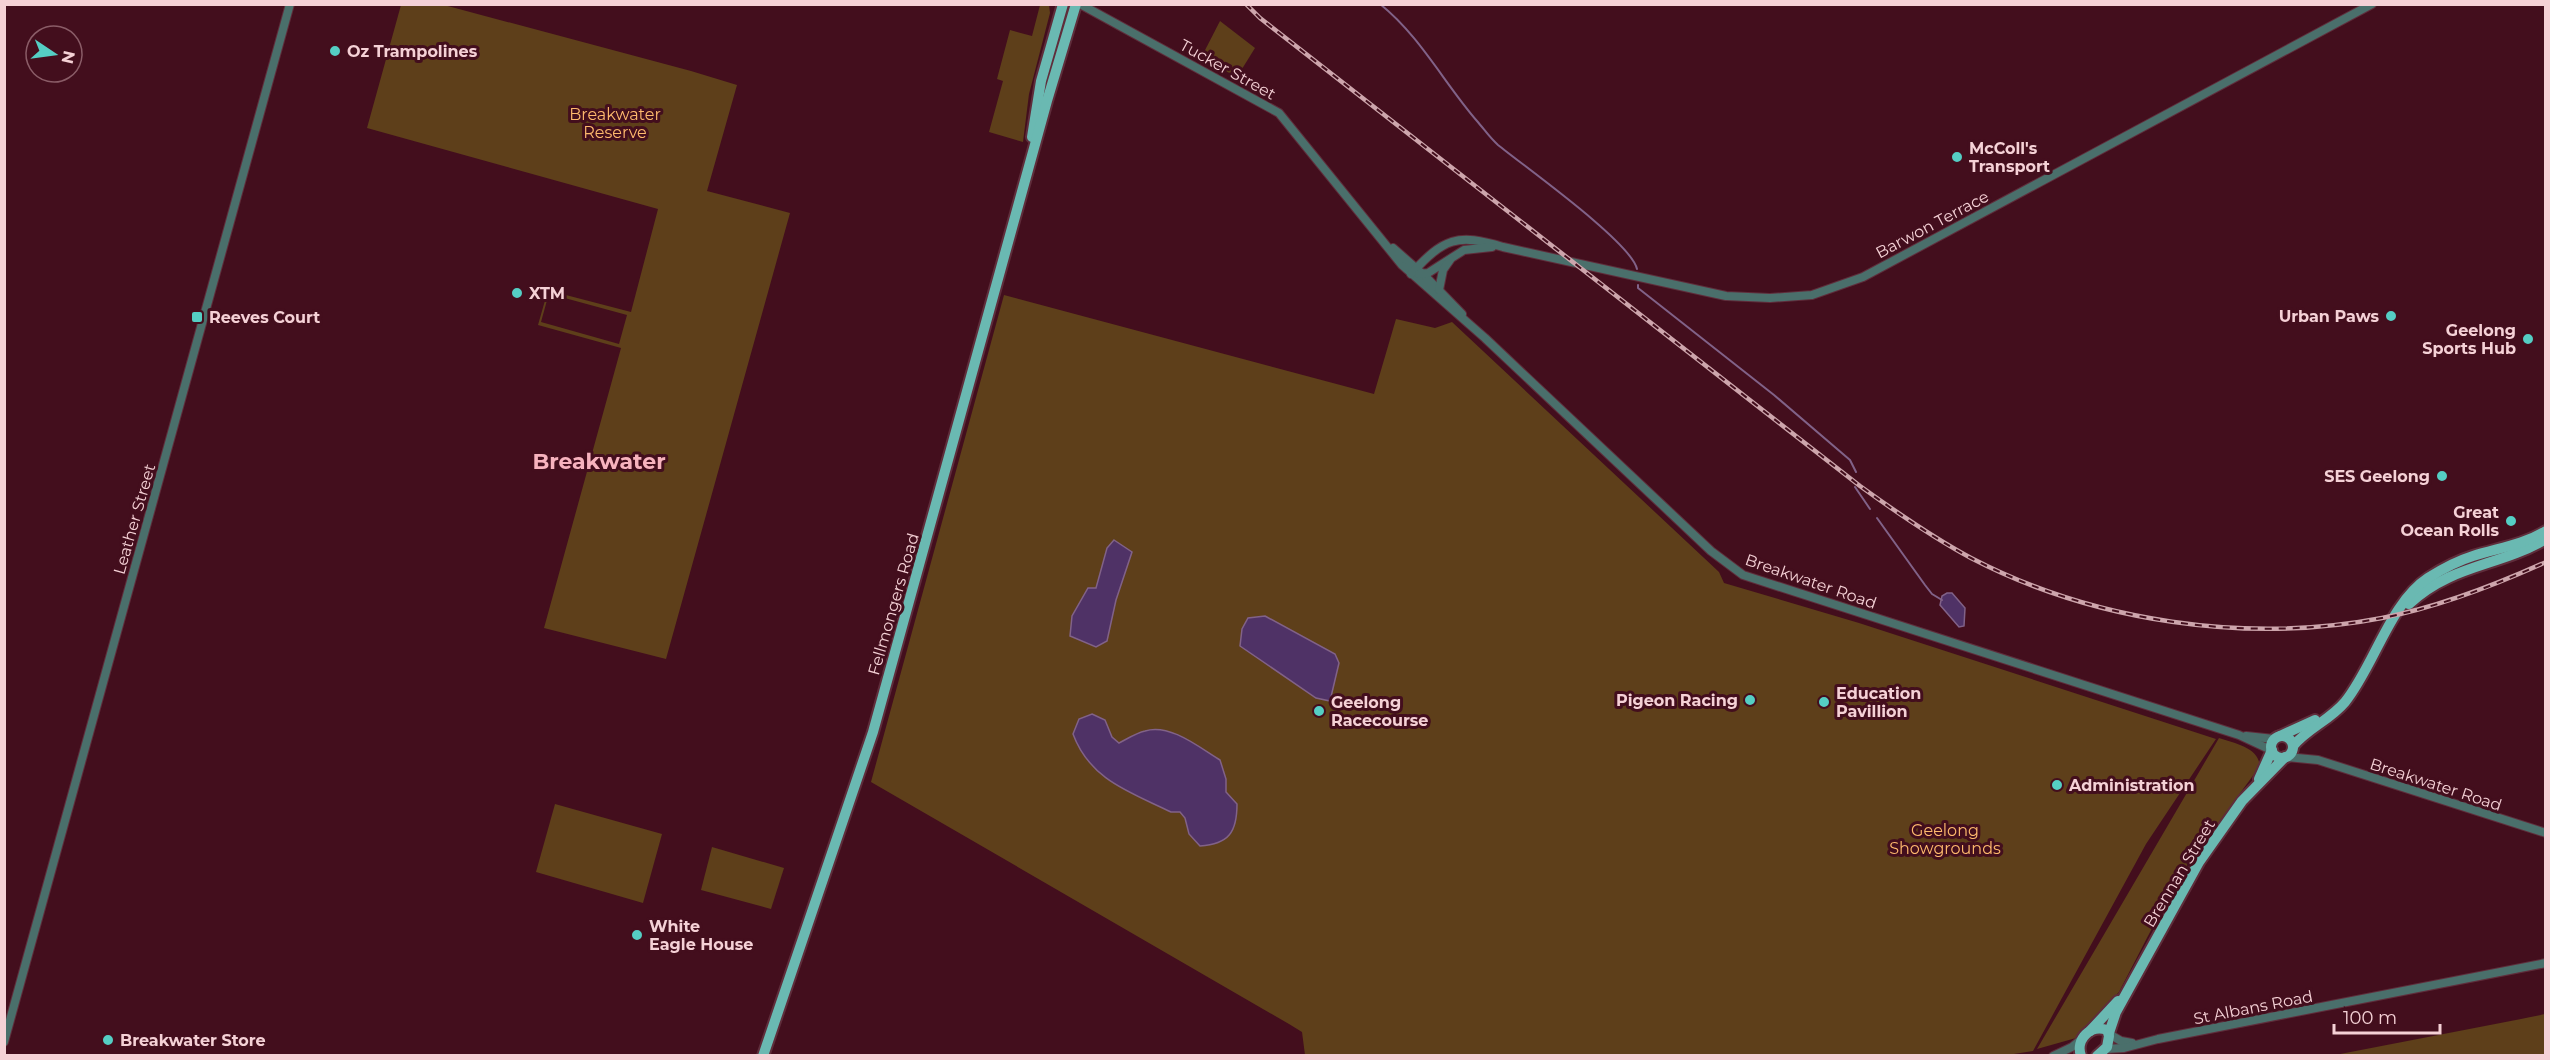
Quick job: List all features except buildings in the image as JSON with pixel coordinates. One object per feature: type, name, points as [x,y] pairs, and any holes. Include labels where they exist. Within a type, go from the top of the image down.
[{"type":"main road","name":"Fellmongers Road","points":[[1032,156],[1032,132],[1039,91],[1063,4]]},
{"type":"main road","name":"Fellmongers Road","points":[[764,1056],[873,732],[1032,156],[1078,4]]},
{"type":"main road","points":[[2274,744],[2319,718],[2341,701],[2356,685],[2390,627],[2410,603],[2429,588],[2452,574],[2546,531]]},
{"type":"main road","points":[[2489,557],[2522,552],[2546,539]]},
{"type":"main road","name":"Brennan Street","points":[[2254,787],[2286,757],[2305,733],[2333,714],[2356,685]]},
{"type":"main road","points":[[2274,744],[2289,738],[2293,746]]},
{"type":"main road","points":[[2274,744],[2276,756],[2286,757]]},
{"type":"main road","name":"Brennan Street","points":[[2101,1052],[2116,1012],[2199,862],[2254,787],[2265,769],[2274,744]]},
{"type":"main road","name":"Brennan Street","points":[[2086,1034],[2134,979]]},
{"type":"main road","points":[[2081,1056],[2079,1048],[2086,1034],[2097,1028],[2109,1033]]},
{"type":"street","name":"Leather Street","points":[[4,1042],[290,4]]},
{"type":"street","name":"Tucker Street","points":[[1078,4],[1279,113],[1387,244],[1412,269],[1439,290],[1450,305],[1473,327]]},
{"type":"street","name":"Barwon Terrace","points":[[1412,269],[1438,248],[1460,239],[1476,239],[1726,296],[1770,298],[1812,295],[1863,276],[2372,4]]},
{"type":"street","name":"Barwon Terrace","points":[[1412,269],[1460,251],[1478,247],[1503,247]]},
{"type":"street","points":[[1439,290],[1444,268],[1460,251]]},
{"type":"street","points":[[1412,269],[1450,305]]},
{"type":"street","name":"Breakwater Road","points":[[1473,327],[1711,551],[1743,574],[2238,735],[2274,744]]},
{"type":"street","name":"Breakwater Road","points":[[2293,746],[2318,760],[2546,833]]},
{"type":"street","name":"Breakwater Road","points":[[2286,757],[2318,760]]},
{"type":"street","name":"St Albans Road","points":[[2101,1052],[2546,963]]},
{"type":"street","name":"St Albans Road","points":[[2109,1033],[2123,1042],[2142,1043]]},
{"type":"street","points":[[2053,1056],[2072,1047],[2086,1034]]},
{"type":"green space","name":"Breakwater Reserve","points":[[401,5],[444,5],[737,85],[707,191],[790,213],[666,659],[544,628],[621,348],[538,325],[548,290],[555,292],[554,294],[549,293],[541,322],[619,344],[627,315],[561,297],[562,294],[631,312],[658,209],[367,128]]},
{"type":"green space","points":[[1040,5],[1049,5],[1050,13],[1029,94],[1023,142],[989,132],[1003,81],[997,79],[1010,30],[1032,36]]},
{"type":"green space","points":[[1220,21],[1255,48],[1237,77],[1201,58]]},
{"type":"green space","name":"Geelong Racecourse","points":[[1004,295],[1374,394],[1396,319],[1435,328],[1452,322],[1719,572],[1724,583],[1859,623],[2216,739],[2146,844],[2033,1051],[2001,1056],[1305,1055],[1302,1032],[871,782]]},
{"type":"green space","points":[[2219,738],[2251,750],[2260,766],[2178,878],[2119,992],[2076,1038],[2037,1049]]},
{"type":"green space","points":[[555,804],[662,834],[643,903],[536,872]]},
{"type":"green space","points":[[712,847],[784,868],[771,909],[701,890]]},
{"type":"green space","points":[[2545,1014],[2545,1055],[2335,1055],[2521,1019]]},
{"type":"shaded area","points":[[1114,540],[1132,552],[1116,600],[1107,641],[1096,647],[1070,636],[1072,616],[1088,588],[1096,588],[1107,548]]},
{"type":"shaded area","points":[[1952,593],[1965,608],[1964,626],[1959,627],[1940,605],[1942,596]]},
{"type":"shaded area","points":[[1265,616],[1335,654],[1339,663],[1330,701],[1316,698],[1240,646],[1242,629],[1248,618]]},
{"type":"shaded area","points":[[1092,714],[1105,720],[1112,737],[1119,743],[1142,732],[1155,729],[1164,730],[1194,743],[1220,760],[1226,779],[1226,792],[1237,804],[1235,822],[1229,835],[1218,843],[1200,846],[1189,834],[1185,818],[1180,812],[1171,812],[1126,791],[1101,774],[1080,750],[1073,734],[1079,719]]},
{"type":"waterway","points":[[1380,4],[1420,45],[1495,142],[1598,224],[1617,241],[1637,269]]},
{"type":"waterway","points":[[1638,285],[1638,288],[1774,395],[1850,460],[1856,472]]},
{"type":"waterway","points":[[1855,487],[1870,509]]},
{"type":"waterway","points":[[1877,518],[1932,594],[1942,600]]},
{"type":"railway","points":[[1246,4],[1260,18],[1860,486],[1942,542],[2018,580],[2068,598],[2120,612],[2172,622],[2278,629],[2331,626],[2382,618],[2424,608],[2466,595],[2546,562]]},
{"type":"place","name":"Oz Trampolines","points":[[335,51]]},
{"type":"place","name":"McColl's Transport","points":[[1957,157]]},
{"type":"place","name":"XTM","points":[[517,293]]},
{"type":"place","name":"Urban Paws","points":[[2391,316]]},
{"type":"place","name":"Reeves Court","points":[[197,317]]},
{"type":"place","name":"Geelong Sports Hub","points":[[2528,339]]},
{"type":"place","name":"SES Geelong","points":[[2442,476]]},
{"type":"place","name":"Great Ocean Rolls","points":[[2511,521]]},
{"type":"place","name":"Pigeon Racing","points":[[1750,700]]},
{"type":"place","name":"Education Pavillion","points":[[1824,702]]},
{"type":"place","name":"Geelong Racecourse","points":[[1319,711]]},
{"type":"place","name":"Administration","points":[[2057,785]]},
{"type":"place","name":"White Eagle House","points":[[637,935]]},
{"type":"place","name":"Breakwater Store","points":[[108,1040]]},
{"type":"district","name":"Breakwater","points":[[599,461]]},
{"type":"park label","name":"Geelong Showgrounds","points":[[1945,839]]}]
